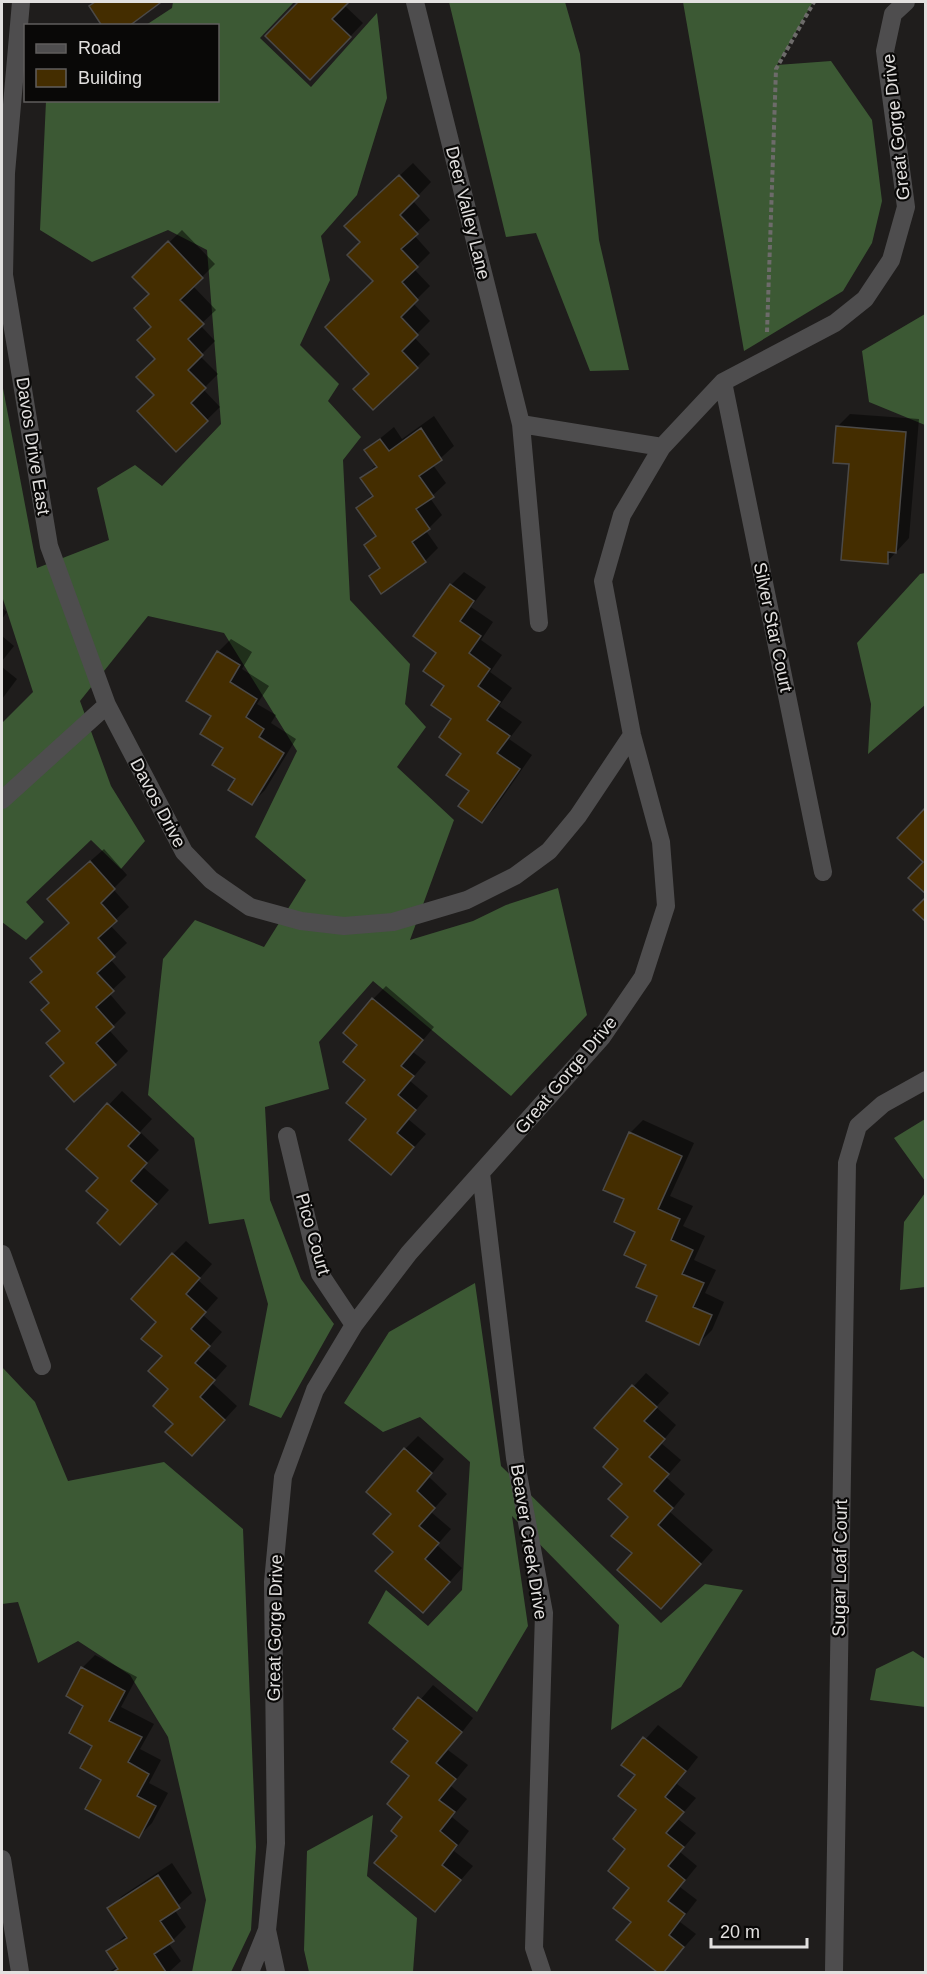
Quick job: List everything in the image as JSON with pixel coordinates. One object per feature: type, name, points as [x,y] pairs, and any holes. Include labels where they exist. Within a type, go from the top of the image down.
[{"type":"street","name":"Davos Drive East","points":[[21,2],[6,173],[4,275],[49,546]]},
{"type":"street","name":"Deer Valley Lane","points":[[415,2],[521,424],[539,623]]},
{"type":"street","name":"Great Gorge Drive","points":[[250,1972],[267,1930],[276,1843],[273,1582],[283,1477],[315,1390],[354,1325],[409,1253],[602,1036],[643,977],[666,906],[661,842],[632,735],[603,581],[622,515],[662,447],[723,382],[835,323],[865,299],[891,260],[906,207],[885,51],[893,14],[906,2]]},
{"type":"street","name":"Silver Star Court","points":[[723,382],[823,872]]},
{"type":"street","points":[[521,424],[662,447]]},
{"type":"street","name":"Davos Drive","points":[[49,546],[107,705],[184,852],[211,880],[250,907],[302,921],[344,926],[393,922],[466,900],[515,876],[549,851],[578,816],[632,735]]},
{"type":"street","points":[[2,800],[107,705]]},
{"type":"street","name":"Sugar Loaf Court","points":[[834,1972],[847,1163],[858,1126],[883,1104],[926,1080]]},
{"type":"street","name":"Pico Court","points":[[287,1136],[320,1274],[354,1325]]},
{"type":"street","name":"Beaver Creek Drive","points":[[481,1173],[515,1458],[544,1613],[534,1948],[542,1972]]},
{"type":"street","points":[[2,1254],[42,1366]]},
{"type":"street","points":[[2,1859],[20,1972]]},
{"type":"street","points":[[267,1930],[276,1972]]},
{"type":"path","points":[[766,359],[776,69],[814,2]]},
{"type":"green space","points":[[173,2],[294,2],[260,38],[311,87],[377,13],[387,98],[357,195],[321,236],[330,280],[300,345],[339,384],[328,401],[361,437],[343,460],[350,600],[410,664],[405,704],[426,727],[397,767],[454,820],[410,940],[473,921],[506,905],[558,888],[587,1015],[511,1096],[373,981],[319,1042],[329,1089],[265,1107],[270,1200],[301,1279],[334,1324],[281,1418],[249,1405],[268,1304],[244,1219],[209,1224],[194,1138],[148,1095],[163,959],[195,920],[264,947],[306,880],[255,837],[297,751],[224,633],[148,616],[80,701],[111,786],[145,841],[121,869],[91,840],[26,902],[44,922],[26,940],[2,922],[2,723],[33,692],[2,596],[2,383],[37,568],[109,540],[97,488],[135,465],[162,486],[221,424],[207,250],[168,230],[92,262],[40,230],[46,102],[219,102],[219,24],[148,24],[172,8]]},
{"type":"green space","points":[[449,2],[565,2],[580,54],[599,240],[629,370],[590,371],[536,233],[506,237]]},
{"type":"green space","points":[[683,2],[813,2],[777,65],[831,61],[872,120],[882,201],[872,243],[843,291],[744,351]]},
{"type":"green space","points":[[925,314],[925,425],[869,402],[862,351]]},
{"type":"green space","points":[[925,573],[925,705],[868,754],[871,704],[857,643],[920,574]]},
{"type":"green space","points":[[925,1119],[925,1181],[894,1138]]},
{"type":"green space","points":[[925,1193],[925,1287],[900,1290],[904,1222]]},
{"type":"green space","points":[[475,1283],[501,1466],[661,1623],[705,1584],[743,1590],[681,1687],[611,1730],[619,1625],[512,1516],[528,1626],[477,1712],[368,1623],[386,1590],[428,1626],[462,1590],[470,1462],[420,1417],[383,1432],[344,1403],[389,1332]]},
{"type":"green space","points":[[2,1367],[35,1402],[68,1481],[164,1462],[243,1529],[256,1847],[251,1930],[231,1972],[192,1972],[206,1900],[168,1737],[130,1675],[78,1641],[38,1663],[18,1602],[2,1604]]},
{"type":"green space","points":[[913,1651],[925,1659],[925,1707],[870,1700],[876,1669]]},
{"type":"green space","points":[[373,1815],[367,1876],[417,1918],[413,1972],[309,1972],[304,1950],[307,1851]]},
{"type":"building","points":[[95,2],[160,3],[132,24],[101,24],[89,6]]},
{"type":"building","points":[[298,2],[349,2],[332,19],[351,37],[310,80],[265,36]]},
{"type":"building","points":[[399,175],[419,196],[400,215],[418,234],[401,249],[418,267],[402,282],[418,300],[401,317],[418,335],[402,351],[418,368],[373,410],[353,389],[369,374],[325,327],[373,281],[347,255],[360,242],[344,226]]},
{"type":"building","points":[[168,241],[203,278],[180,300],[204,324],[188,339],[203,355],[188,370],[206,388],[191,403],[208,421],[176,452],[137,411],[154,395],[136,377],[155,359],[137,340],[151,327],[134,308],[149,294],[132,277]]},
{"type":"building","points":[[836,426],[906,432],[896,553],[888,552],[888,564],[841,560],[849,464],[833,463]]},
{"type":"building","points":[[421,428],[442,460],[419,476],[434,497],[416,509],[430,529],[412,542],[426,562],[381,594],[369,576],[380,568],[364,545],[376,536],[356,508],[373,496],[360,478],[377,467],[364,450],[380,439],[389,451]]},
{"type":"building","points":[[450,584],[474,601],[460,621],[481,636],[469,653],[490,669],[478,686],[500,702],[487,720],[510,736],[497,753],[520,769],[482,823],[458,806],[469,791],[446,775],[461,754],[439,737],[451,719],[431,705],[444,686],[423,671],[436,653],[413,636]]},
{"type":"building","points":[[217,651],[240,665],[230,682],[257,699],[246,717],[264,729],[259,737],[284,753],[252,805],[228,790],[235,779],[212,765],[223,748],[200,734],[211,716],[186,701]]},
{"type":"building","points":[[926,807],[926,894],[908,878],[923,862],[897,838]]},
{"type":"building","points":[[90,861],[115,889],[101,903],[117,921],[98,938],[115,957],[97,973],[114,991],[96,1007],[114,1027],[96,1043],[116,1065],[74,1102],[50,1076],[64,1063],[46,1043],[60,1031],[41,1010],[49,1003],[30,982],[42,972],[30,958],[69,923],[47,899]]},
{"type":"building","points":[[926,897],[926,922],[913,910]]},
{"type":"building","points":[[372,998],[423,1040],[401,1066],[414,1076],[398,1095],[416,1110],[397,1133],[414,1147],[391,1175],[349,1140],[366,1119],[346,1103],[365,1080],[343,1062],[357,1045],[343,1033]]},
{"type":"building","points":[[107,1103],[140,1133],[128,1146],[147,1163],[131,1181],[157,1204],[120,1245],[97,1223],[108,1210],[86,1191],[98,1178],[66,1149]]},
{"type":"building","points":[[629,1132],[682,1156],[658,1209],[680,1219],[671,1240],[693,1250],[682,1274],[704,1283],[693,1307],[712,1315],[699,1345],[646,1321],[657,1296],[636,1287],[646,1265],[624,1255],[635,1232],[614,1222],[624,1199],[603,1190]]},
{"type":"building","points":[[172,1253],[200,1278],[186,1294],[206,1312],[191,1329],[210,1346],[195,1363],[215,1380],[200,1397],[225,1420],[192,1456],[165,1432],[173,1424],[153,1406],[168,1389],[148,1371],[162,1356],[141,1339],[156,1322],[131,1299]]},
{"type":"building","points":[[632,1385],[657,1407],[644,1421],[665,1439],[649,1457],[669,1474],[654,1491],[673,1508],[658,1525],[701,1564],[661,1609],[617,1570],[632,1553],[611,1536],[628,1517],[608,1499],[622,1484],[603,1467],[618,1449],[594,1428]]},
{"type":"building","points":[[404,1448],[432,1473],[417,1491],[435,1508],[419,1526],[439,1543],[425,1559],[450,1582],[423,1613],[375,1571],[393,1552],[373,1534],[391,1514],[366,1492]]},
{"type":"building","points":[[81,1667],[125,1691],[109,1721],[142,1737],[128,1762],[149,1774],[137,1796],[156,1806],[139,1838],[85,1809],[101,1780],[80,1768],[92,1746],[69,1733],[83,1706],[66,1696]]},
{"type":"building","points":[[418,1697],[462,1732],[436,1763],[456,1779],[439,1800],[455,1812],[440,1831],[457,1845],[442,1865],[461,1880],[435,1912],[374,1863],[397,1836],[391,1831],[402,1817],[387,1804],[409,1776],[391,1762],[408,1741],[393,1729]]},
{"type":"building","points":[[643,1737],[686,1771],[665,1797],[684,1812],[666,1833],[684,1847],[668,1866],[685,1880],[668,1901],[685,1914],[669,1935],[684,1947],[664,1972],[657,1972],[616,1940],[631,1922],[613,1908],[629,1888],[608,1871],[625,1849],[613,1839],[636,1810],[618,1796],[635,1775],[621,1765]]},
{"type":"building","points":[[158,1875],[180,1908],[160,1921],[174,1941],[154,1954],[166,1972],[113,1972],[118,1969],[106,1951],[127,1938],[107,1908]]}]
